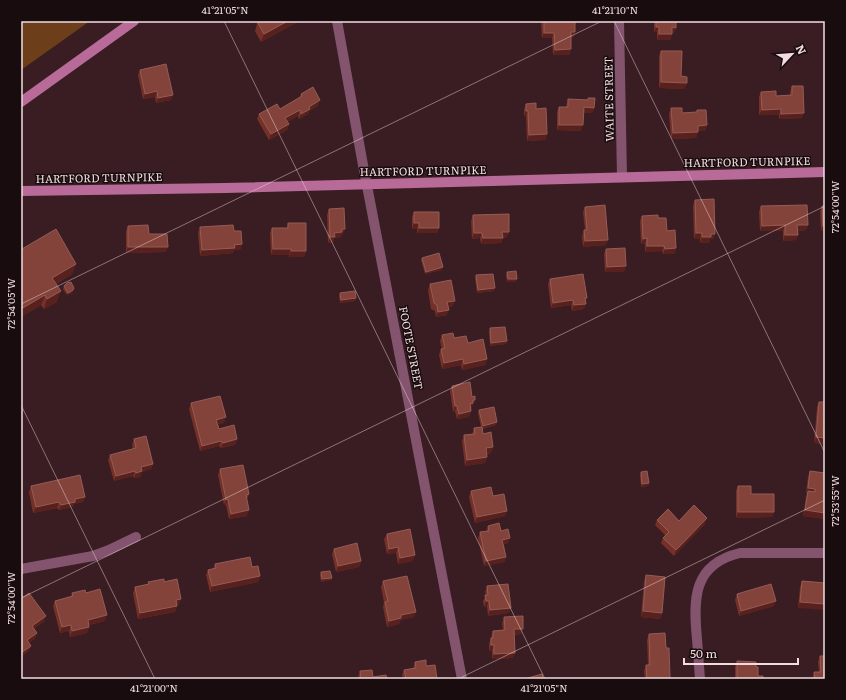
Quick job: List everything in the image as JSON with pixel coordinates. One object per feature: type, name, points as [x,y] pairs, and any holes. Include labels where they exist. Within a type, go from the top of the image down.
[{"type":"main road","points":[[21,102],[134,21]]},
{"type":"main road","name":"HARTFORD TURNPIKE","points":[[21,191],[825,172]]},
{"type":"street","name":"FOOTE STREET","points":[[337,21],[462,679]]},
{"type":"street","name":"WAITE STREET","points":[[619,21],[622,177]]},
{"type":"street","points":[[21,569],[94,556],[136,537]]},
{"type":"street","points":[[700,679],[694,614],[697,592],[703,577],[712,565],[726,556],[740,553],[825,553]]},
{"type":"shaded area","points":[[21,21],[90,21],[21,70]]},
{"type":"building","points":[[261,21],[288,21],[264,34],[258,23]]},
{"type":"building","points":[[544,21],[575,21],[575,32],[571,32],[571,49],[555,50],[554,33],[544,33]]},
{"type":"building","points":[[656,21],[676,21],[676,28],[672,27],[672,34],[659,34],[659,27],[656,27]]},
{"type":"building","points":[[661,51],[682,51],[681,76],[687,77],[687,83],[661,82]]},
{"type":"building","points":[[166,64],[173,95],[158,98],[157,91],[145,94],[140,70]]},
{"type":"building","points":[[792,86],[803,86],[804,113],[781,114],[781,109],[762,110],[761,92],[776,91],[776,96],[792,95]]},
{"type":"building","points":[[313,87],[320,100],[309,107],[310,109],[301,114],[300,110],[285,118],[289,124],[271,134],[259,114],[277,104],[280,109],[302,96],[301,94]]},
{"type":"building","points":[[588,98],[595,98],[594,108],[584,107],[583,125],[559,125],[559,107],[568,107],[568,99],[588,100]]},
{"type":"building","points":[[536,103],[536,109],[546,108],[547,134],[529,135],[528,111],[526,111],[526,104]]},
{"type":"building","points":[[671,108],[682,108],[682,113],[706,110],[707,125],[698,126],[698,132],[673,133]]},
{"type":"building","points":[[714,199],[715,234],[711,234],[711,237],[702,237],[702,233],[696,233],[695,200]]},
{"type":"building","points":[[605,205],[608,240],[585,241],[584,230],[587,230],[585,207]]},
{"type":"building","points":[[807,205],[808,225],[797,225],[798,235],[785,235],[785,225],[762,226],[761,206]]},
{"type":"building","points":[[822,206],[825,206],[825,225],[823,226]]},
{"type":"building","points":[[344,208],[345,229],[342,229],[342,232],[334,233],[335,237],[330,237],[329,209]]},
{"type":"building","points":[[414,212],[439,212],[439,228],[419,228],[419,223],[414,223]]},
{"type":"building","points":[[509,214],[509,232],[502,232],[503,238],[483,238],[482,233],[474,233],[473,215]]},
{"type":"building","points":[[658,215],[658,218],[666,218],[667,231],[675,230],[676,248],[665,249],[664,246],[647,246],[647,238],[643,239],[642,216]]},
{"type":"building","points":[[288,223],[306,223],[306,251],[273,249],[272,228],[288,228]]},
{"type":"building","points":[[148,225],[149,234],[167,234],[168,247],[128,247],[128,226]]},
{"type":"building","points":[[233,225],[234,231],[241,231],[242,244],[234,245],[235,248],[202,250],[200,227]]},
{"type":"building","points":[[56,229],[76,264],[52,278],[61,291],[47,299],[45,295],[21,309],[21,248],[22,249]]},
{"type":"building","points":[[625,248],[626,266],[607,267],[606,249]]},
{"type":"building","points":[[439,253],[443,267],[426,272],[422,258]]},
{"type":"building","points":[[516,271],[517,279],[508,279],[507,272]]},
{"type":"building","points":[[493,274],[495,288],[478,290],[476,275]]},
{"type":"building","points":[[583,274],[587,298],[585,298],[586,304],[574,305],[573,300],[553,303],[550,279]]},
{"type":"building","points":[[451,280],[455,301],[447,302],[449,310],[438,312],[437,305],[434,303],[430,284]]},
{"type":"building","points":[[71,282],[74,288],[68,293],[64,286]]},
{"type":"building","points":[[355,291],[356,298],[341,300],[340,293]]},
{"type":"building","points":[[505,327],[507,341],[491,343],[490,328]]},
{"type":"building","points":[[453,333],[454,338],[466,336],[468,343],[483,339],[487,359],[464,364],[463,359],[444,363],[441,349],[445,348],[442,335]]},
{"type":"building","points":[[470,382],[472,397],[475,396],[475,400],[473,400],[473,403],[470,404],[471,411],[459,414],[457,406],[455,406],[452,386]]},
{"type":"building","points":[[220,396],[226,417],[216,420],[219,429],[234,425],[237,439],[202,446],[191,403]]},
{"type":"building","points":[[819,402],[825,402],[825,438],[816,437]]},
{"type":"building","points":[[494,407],[497,422],[483,426],[479,410]]},
{"type":"building","points":[[482,427],[483,434],[491,432],[493,447],[486,448],[487,457],[467,460],[464,435],[475,434],[474,428]]},
{"type":"building","points":[[146,436],[153,464],[141,467],[142,471],[136,473],[135,471],[116,476],[110,455],[136,448],[134,439]]},
{"type":"building","points":[[243,465],[249,494],[246,495],[249,510],[231,514],[228,499],[226,500],[220,469]]},
{"type":"building","points":[[647,471],[649,483],[642,484],[641,472]]},
{"type":"building","points":[[810,471],[825,473],[825,513],[805,510],[808,491],[815,492],[815,489],[808,488]]},
{"type":"building","points":[[80,475],[85,497],[75,499],[75,502],[61,505],[59,502],[36,507],[31,486]]},
{"type":"building","points":[[738,486],[751,486],[751,494],[774,494],[774,512],[738,512]]},
{"type":"building","points":[[491,487],[493,496],[504,494],[507,511],[477,517],[471,491]]},
{"type":"building","points":[[694,505],[707,518],[676,550],[663,538],[669,532],[657,520],[668,509],[679,521]]},
{"type":"building","points":[[499,523],[501,531],[508,529],[510,538],[502,540],[506,557],[486,561],[480,532],[489,531],[488,526]]},
{"type":"building","points":[[410,529],[415,555],[400,558],[398,547],[389,549],[387,534]]},
{"type":"building","points":[[357,543],[361,561],[338,566],[334,549]]},
{"type":"building","points":[[250,557],[252,567],[258,566],[260,576],[212,586],[208,570],[216,568],[215,564]]},
{"type":"building","points":[[330,571],[332,578],[322,579],[321,572]]},
{"type":"building","points":[[646,575],[665,577],[662,613],[643,611]]},
{"type":"building","points":[[407,576],[416,612],[401,615],[401,618],[389,621],[385,602],[388,601],[383,581]]},
{"type":"building","points":[[164,579],[164,582],[177,579],[181,599],[176,600],[177,606],[140,613],[135,587],[149,584],[148,582]]},
{"type":"building","points":[[802,581],[825,583],[825,604],[800,602]]},
{"type":"building","points":[[508,584],[511,608],[490,610],[489,601],[486,601],[485,595],[488,595],[487,586]]},
{"type":"building","points":[[771,584],[776,601],[741,611],[737,594]]},
{"type":"building","points":[[100,589],[107,615],[88,620],[89,627],[72,631],[71,625],[62,627],[55,601],[73,596],[72,593],[85,590],[86,593]]},
{"type":"building","points":[[29,593],[46,616],[32,626],[37,633],[27,640],[31,646],[21,653],[21,599]]},
{"type":"building","points":[[523,616],[523,629],[514,629],[515,653],[494,654],[494,645],[491,645],[493,631],[505,630],[504,617]]},
{"type":"building","points":[[665,633],[666,648],[669,648],[670,678],[647,679],[646,665],[650,665],[649,634]]},
{"type":"building","points":[[820,656],[825,656],[825,679],[815,679],[814,672],[821,672]]},
{"type":"building","points":[[426,660],[426,666],[435,665],[437,679],[406,679],[404,670],[416,668],[415,662]]},
{"type":"building","points":[[737,661],[756,662],[756,667],[758,667],[758,676],[763,676],[763,679],[737,679]]},
{"type":"building","points":[[372,670],[373,677],[386,675],[387,679],[361,679],[360,671]]},
{"type":"building","points":[[542,674],[543,679],[528,679],[528,678]]}]
